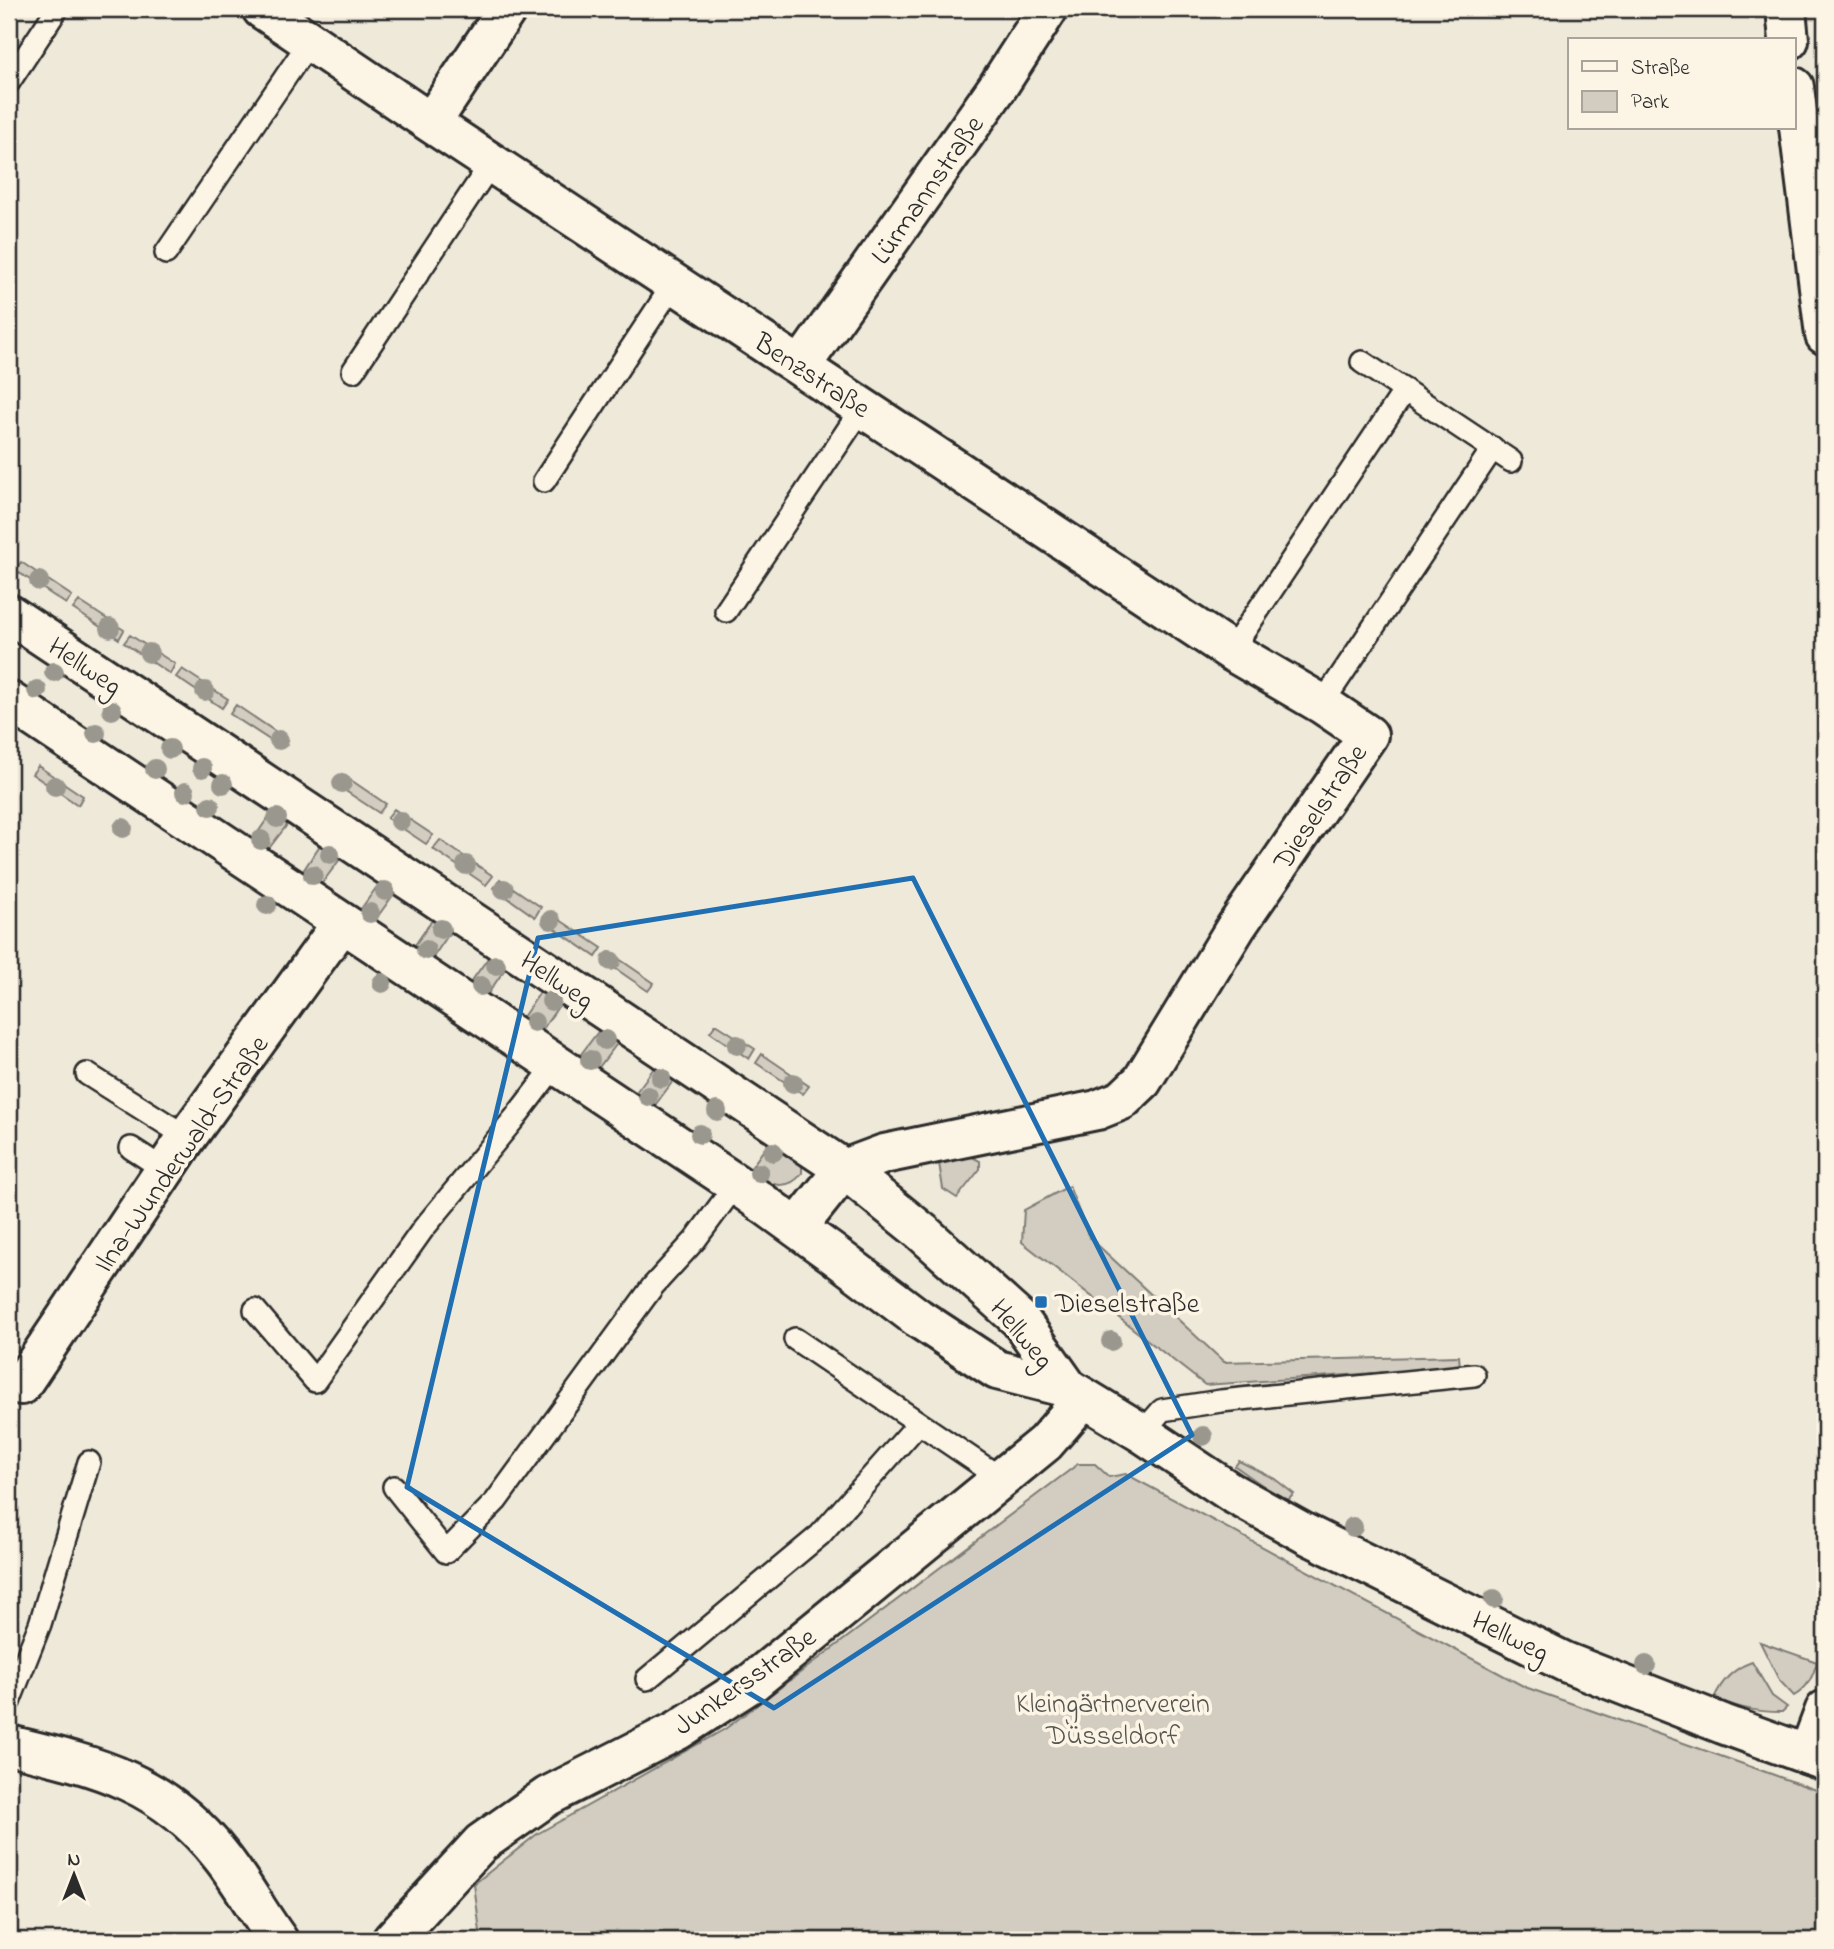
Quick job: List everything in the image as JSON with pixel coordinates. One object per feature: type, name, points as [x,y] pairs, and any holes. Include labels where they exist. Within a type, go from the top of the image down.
[{"type":"street","name":"Benzstraße","points":[[262,9],[430,123],[1231,651],[1322,704],[1368,735]]},
{"type":"street","points":[[430,123],[508,9]]},
{"type":"street","name":"Lürmannstraße","points":[[801,366],[997,88],[1048,9]]},
{"type":"street","points":[[1786,9],[1789,38]]},
{"type":"street","points":[[1805,94],[1825,335]]},
{"type":"street","name":"Hellweg","points":[[9,614],[844,1169],[922,1232],[1020,1320],[1076,1393]]},
{"type":"street","name":"Hellweg","points":[[9,701],[736,1184],[918,1318],[997,1370],[1076,1393],[1232,1493],[1306,1534],[1565,1662],[1817,1758]]},
{"type":"street","name":"Dieselstraße","points":[[844,1169],[884,1154],[1097,1110],[1122,1100],[1142,1081],[1236,927],[1368,735]]},
{"type":"street","name":"Ilna-Wunderwald-Straße","points":[[21,1385],[187,1137],[342,923]]},
{"type":"street","points":[[797,1228],[844,1169]]},
{"type":"street","name":"Junkersstraße","points":[[392,1940],[481,1843],[548,1796],[678,1730],[754,1681],[1045,1443],[1076,1393]]},
{"type":"street","points":[[1817,1758],[1825,1710]]},
{"type":"street","points":[[9,1745],[82,1762],[126,1779],[163,1799],[194,1824],[222,1857],[278,1940]]},
{"type":"lane","points":[[9,82],[57,9]]},
{"type":"lane","points":[[166,253],[310,41]]},
{"type":"lane","points":[[353,371],[492,162]]},
{"type":"lane","points":[[544,481],[674,283]]},
{"type":"lane","points":[[1362,362],[1511,461]]},
{"type":"lane","points":[[1231,651],[1405,390]]},
{"type":"lane","points":[[726,611],[863,407]]},
{"type":"lane","points":[[1322,704],[1493,448]]},
{"type":"lane","points":[[255,1310],[314,1381],[423,1229],[556,1064]]},
{"type":"lane","points":[[87,1074],[187,1137]]},
{"type":"lane","points":[[131,1148],[165,1170]]},
{"type":"lane","points":[[394,1487],[446,1552],[496,1502],[653,1286],[695,1240],[736,1184]]},
{"type":"lane","points":[[795,1339],[1002,1479]]},
{"type":"lane","points":[[1142,1433],[1162,1410],[1220,1401],[1474,1375]]},
{"type":"lane","points":[[647,1679],[820,1535],[919,1423]]},
{"type":"lane","points":[[9,1702],[40,1625],[89,1462]]},
{"type":"highlighted area","points":[[913,878],[1192,1435],[774,1708],[407,1487],[538,938]]},
{"type":"green space","points":[[21,562],[72,596],[66,604],[15,570]]},
{"type":"green space","points":[[79,601],[124,630],[119,639],[73,609]]},
{"type":"green space","points":[[130,635],[175,664],[170,674],[124,643]]},
{"type":"green space","points":[[182,669],[228,699],[222,708],[176,677]]},
{"type":"green space","points":[[236,705],[288,740],[282,748],[230,714]]},
{"type":"green space","points":[[38,766],[83,796],[78,805],[32,774]]},
{"type":"green space","points":[[342,774],[386,804],[379,813],[335,784]]},
{"type":"green space","points":[[274,809],[290,821],[267,851],[252,841]]},
{"type":"green space","points":[[394,809],[433,835],[426,844],[387,818]]},
{"type":"green space","points":[[440,840],[493,876],[486,885],[433,849]]},
{"type":"green space","points":[[322,842],[343,855],[320,886],[301,874]]},
{"type":"green space","points":[[500,879],[541,907],[535,917],[494,888]]},
{"type":"green space","points":[[381,881],[396,891],[373,923],[358,913]]},
{"type":"green space","points":[[548,912],[602,948],[596,957],[542,920]]},
{"type":"green space","points":[[435,916],[453,928],[431,960],[413,948]]},
{"type":"green space","points":[[609,952],[654,983],[648,991],[603,960]]},
{"type":"green space","points":[[491,954],[507,966],[485,998],[468,986]]},
{"type":"green space","points":[[543,988],[562,1001],[540,1033],[521,1020]]},
{"type":"green space","points":[[716,1024],[755,1049],[749,1059],[710,1032]]},
{"type":"green space","points":[[601,1028],[619,1041],[596,1071],[578,1058]]},
{"type":"green space","points":[[762,1054],[809,1086],[803,1094],[756,1063]]},
{"type":"green space","points":[[657,1064],[676,1077],[653,1108],[634,1095]]},
{"type":"green space","points":[[770,1141],[802,1163],[802,1173],[790,1183],[769,1183],[748,1172]]},
{"type":"green space","points":[[972,1157],[980,1161],[980,1169],[957,1198],[943,1189],[939,1163]]},
{"type":"green space","points":[[1069,1186],[1089,1237],[1224,1362],[1459,1356],[1460,1367],[1205,1385],[1022,1242],[1024,1210]]},
{"type":"green space","points":[[1239,1461],[1275,1479],[1294,1494],[1288,1500],[1272,1492],[1235,1466]]},
{"type":"green space","name":"Kleingärtnerverein Düsseldorf","points":[[1078,1464],[1095,1464],[1109,1477],[1126,1474],[1525,1687],[1825,1793],[1825,1940],[481,1940],[474,1884],[537,1834],[725,1729]]},
{"type":"green space","points":[[1760,1642],[1817,1662],[1809,1681],[1799,1693],[1794,1696],[1779,1680]]},
{"type":"green space","points":[[1752,1662],[1772,1696],[1787,1707],[1782,1712],[1747,1709],[1715,1697],[1730,1675]]},
{"type":"place","name":"Dieselstraße","points":[[1041,1302]]}]
